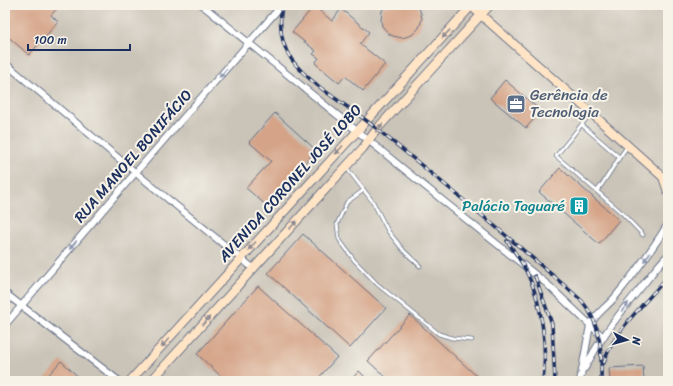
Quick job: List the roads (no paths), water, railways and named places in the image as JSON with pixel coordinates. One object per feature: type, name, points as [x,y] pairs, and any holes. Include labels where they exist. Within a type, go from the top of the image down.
[{"type":"street","points":[[202,5],[248,44],[547,284],[603,337]]},
{"type":"street","name":"RUA MANOEL BONIFÁCIO","points":[[5,325],[282,5]]},
{"type":"street","points":[[471,5],[666,178],[668,192]]},
{"type":"street","name":"AVENIDA CORONEL JOSÉ LOBO","points":[[130,381],[471,5]]},
{"type":"street","name":"AVENIDA CORONEL JOSÉ LOBO","points":[[151,381],[346,167],[377,129],[490,5]]},
{"type":"street","points":[[5,63],[136,173],[254,269]]},
{"type":"street","points":[[581,378],[590,325],[593,318],[613,300],[642,263],[668,224]]},
{"type":"street","points":[[581,378],[594,350],[603,337],[668,255]]},
{"type":"street","points":[[5,293],[119,381]]},
{"type":"lane","points":[[591,113],[556,156],[622,213],[643,235]]},
{"type":"lane","points":[[582,125],[619,157]]},
{"type":"lane","points":[[596,191],[606,180],[619,157],[628,145]]},
{"type":"lane","points":[[346,167],[373,202],[388,231],[404,251],[420,266]]},
{"type":"lane","points":[[364,190],[348,202],[337,224],[339,239],[354,260],[377,284],[439,334],[452,338],[472,340]]},
{"type":"railway","points":[[282,5],[281,34],[288,54],[300,70],[321,88],[367,121],[429,171],[582,301],[597,328],[601,358],[601,379]]},
{"type":"railway","points":[[507,241],[526,271],[537,300],[543,327],[543,381]]},
{"type":"railway","points":[[535,276],[552,324],[555,381]]},
{"type":"railway","points":[[604,363],[608,351],[622,328],[668,276]]},
{"type":"place","name":"Gerência de Tecnologia","points":[[516,104]]},
{"type":"place","name":"Palácio Taguaré","points":[[579,206]]}]
